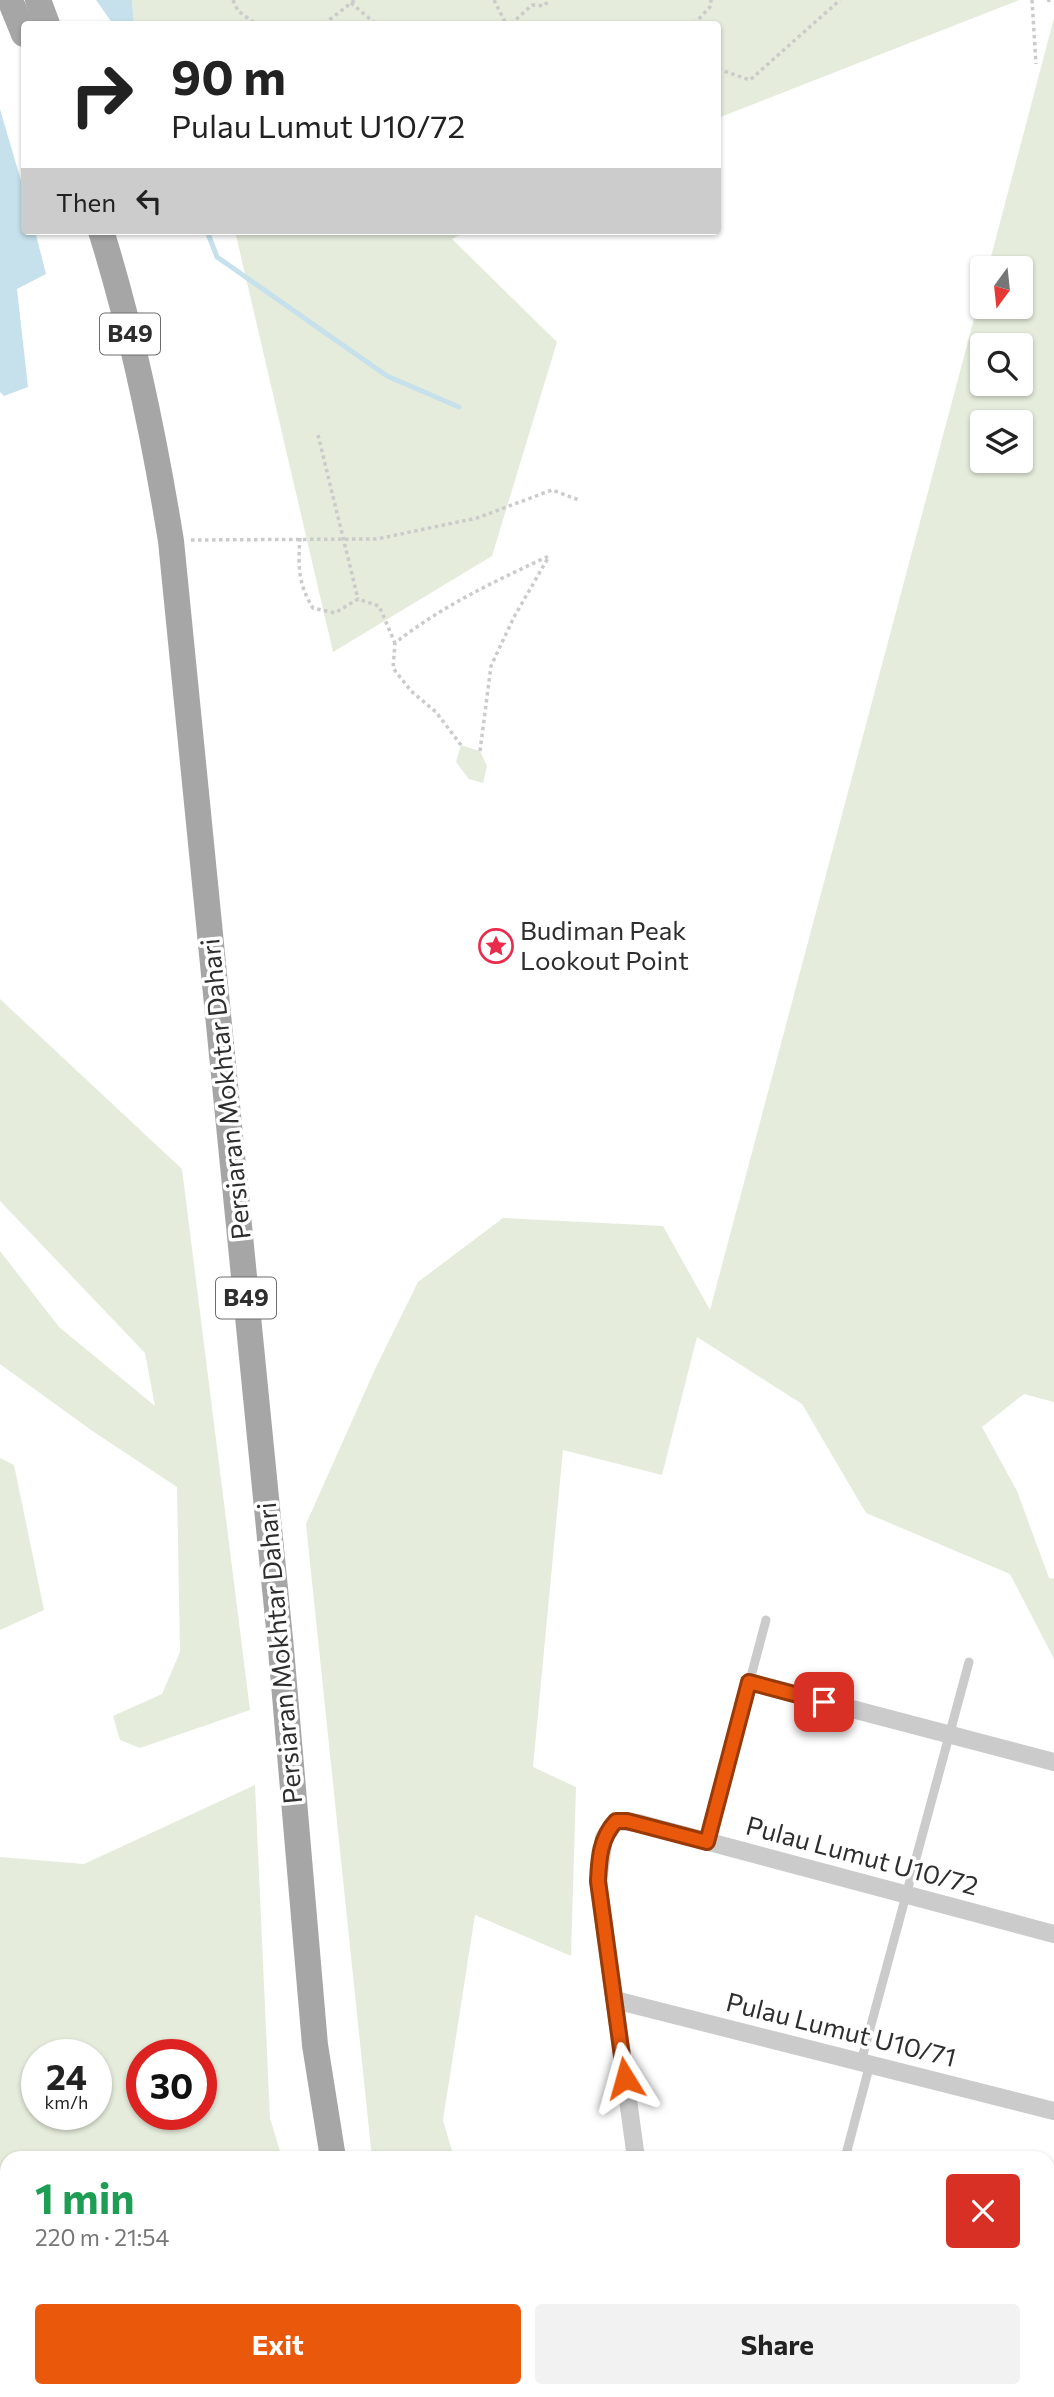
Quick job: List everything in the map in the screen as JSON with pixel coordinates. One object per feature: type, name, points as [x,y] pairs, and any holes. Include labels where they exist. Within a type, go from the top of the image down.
[{"type":"main road","points":[[10,0],[21,27]]},
{"type":"main road","points":[[38,0],[46,21]]},
{"type":"main road","name":"Persiaran Mokhtar Dahari","points":[[102,235],[123,300],[154,439],[172,541],[281,1649],[315,2045],[332,2151]]},
{"type":"main road","name":"Persiaran Mokhtar Dahari","points":[[118,235],[142,310],[154,372],[154,439]]},
{"type":"street","points":[[749,1682],[1054,1762]]},
{"type":"street","name":"Pulau Lumut U10/72","points":[[615,2000],[598,1881],[604,1838],[616,1821],[638,1823],[1054,1934]]},
{"type":"street","points":[[615,2000],[637,2151]]},
{"type":"street","name":"Pulau Lumut U10/71","points":[[615,2000],[1054,2111]]},
{"type":"lane","points":[[707,1842],[766,1620]]},
{"type":"lane","points":[[846,2151],[906,1895],[970,1662]]},
{"type":"path","points":[[233,0],[238,11],[252,21]]},
{"type":"path","points":[[494,0],[506,21]]},
{"type":"path","points":[[511,21],[532,5],[544,6],[549,0]]},
{"type":"path","points":[[697,21],[711,6],[711,0]]},
{"type":"path","points":[[721,70],[750,79],[840,0]]},
{"type":"path","points":[[1032,0],[1036,64]]},
{"type":"path","points":[[1047,0],[1054,1]]},
{"type":"path","points":[[328,21],[353,1],[373,21]]},
{"type":"path","points":[[318,435],[358,599]]},
{"type":"path","points":[[172,541],[228,537],[377,539],[477,518],[552,490],[579,500]]},
{"type":"path","points":[[300,538],[298,571],[302,590],[313,608],[335,613],[358,599],[379,606],[395,643],[393,668],[411,691],[436,712],[461,745]]},
{"type":"path","points":[[395,643],[420,624],[478,589],[549,556],[514,617],[491,666],[480,751]]},
{"type":"green space","points":[[132,0],[1019,0],[721,117],[721,21],[134,21]]},
{"type":"green space","points":[[1054,18],[1054,1402],[1024,1394],[982,1427],[1017,1491],[1049,1578],[1054,1579],[1054,1659],[1010,1574],[866,1513],[802,1404],[697,1337],[662,1475],[563,1450],[533,1767],[576,1787],[571,1956],[475,1915],[443,2120],[452,2151],[371,2151],[306,1524],[376,1367],[418,1282],[503,1218],[663,1226],[710,1310],[970,334],[970,396],[1033,396],[1033,333],[970,333],[974,319],[1033,319],[1033,256],[991,256]]},
{"type":"green space","points":[[236,235],[460,235],[452,239],[557,342],[492,556],[333,652]]},
{"type":"green space","points":[[461,745],[480,751],[487,766],[483,783],[469,779],[456,762]]},
{"type":"green space","points":[[0,999],[182,1169],[250,1710],[140,1748],[120,1740],[113,1716],[162,1694],[180,1652],[177,1487],[91,1430],[0,1364],[0,1251],[59,1327],[155,1406],[145,1353],[0,1201]]},
{"type":"green space","points":[[0,1458],[14,1465],[44,1610],[0,1630]]},
{"type":"green space","points":[[255,1785],[270,2118],[280,2151],[0,2151],[0,1857],[84,1864]]},
{"type":"water","points":[[96,0],[132,0],[134,21],[111,21]]},
{"type":"water","points":[[0,109],[21,181],[21,235],[36,235],[46,274],[17,289],[28,387],[4,396],[0,392]]},
{"type":"waterway","points":[[209,235],[217,257],[387,376],[459,407]]},
{"type":"place","name":"Budiman Peak Lookout Point","points":[[496,946]]},
{"type":"route","points":[[625,2078],[598,1881],[604,1838],[616,1821],[627,1821],[707,1842],[749,1682],[824,1702]]}]
